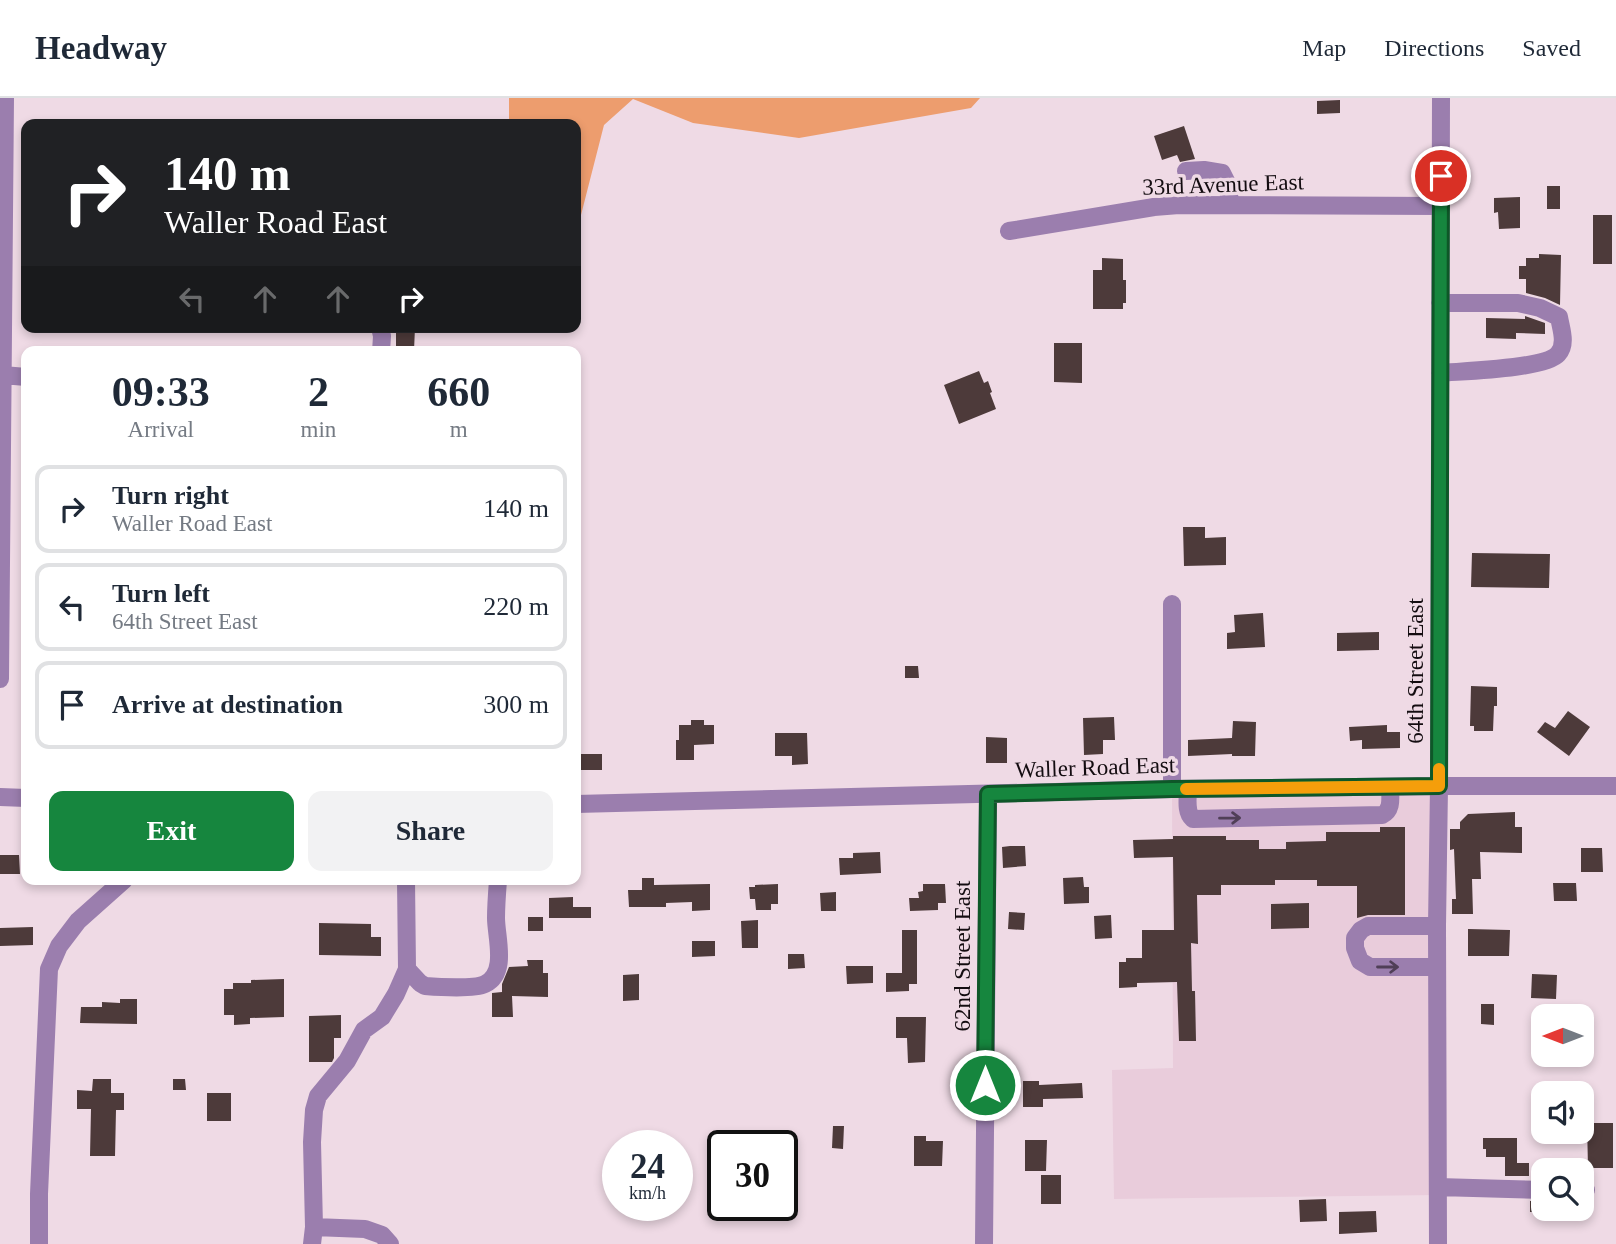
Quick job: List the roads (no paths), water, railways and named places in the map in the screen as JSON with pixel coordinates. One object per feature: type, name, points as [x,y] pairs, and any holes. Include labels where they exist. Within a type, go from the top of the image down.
[{"type":"street","points":[[0,679],[2,183],[5,98]]},
{"type":"street","name":"64th Street East","points":[[1438,1244],[1441,98]]},
{"type":"street","points":[[1186,171],[1222,173],[1231,205]]},
{"type":"street","name":"33rd Avenue East","points":[[1009,231],[1178,205],[1440,206]]},
{"type":"street","points":[[1440,303],[1518,303],[1540,308],[1559,317],[1563,344],[1557,355],[1538,364],[1440,373]]},
{"type":"street","points":[[2,371],[21,376]]},
{"type":"street","points":[[1172,604],[1180,789],[1189,816],[1193,819],[1382,815],[1388,813],[1390,808],[1390,787]]},
{"type":"street","name":"Waller Road East","points":[[581,804],[1180,789],[1616,786]]},
{"type":"street","points":[[1310,788],[1310,817]]},
{"type":"street","name":"62nd Street East","points":[[984,1244],[988,794]]},
{"type":"street","points":[[0,797],[21,798]]},
{"type":"street","points":[[39,1244],[49,969],[59,946],[78,921],[118,885]]},
{"type":"street","points":[[390,1244],[382,1235],[365,1228],[313,1236],[312,1142],[314,1110],[318,1096],[347,1061],[364,1030],[383,1017],[407,969],[407,885]]},
{"type":"street","points":[[407,969],[425,986],[476,986],[485,985],[491,980],[499,961],[496,918],[498,885]]},
{"type":"street","points":[[1437,926],[1368,926],[1355,938],[1354,948],[1360,961],[1370,967],[1437,967]]},
{"type":"street","points":[[1438,1187],[1531,1190]]}]
